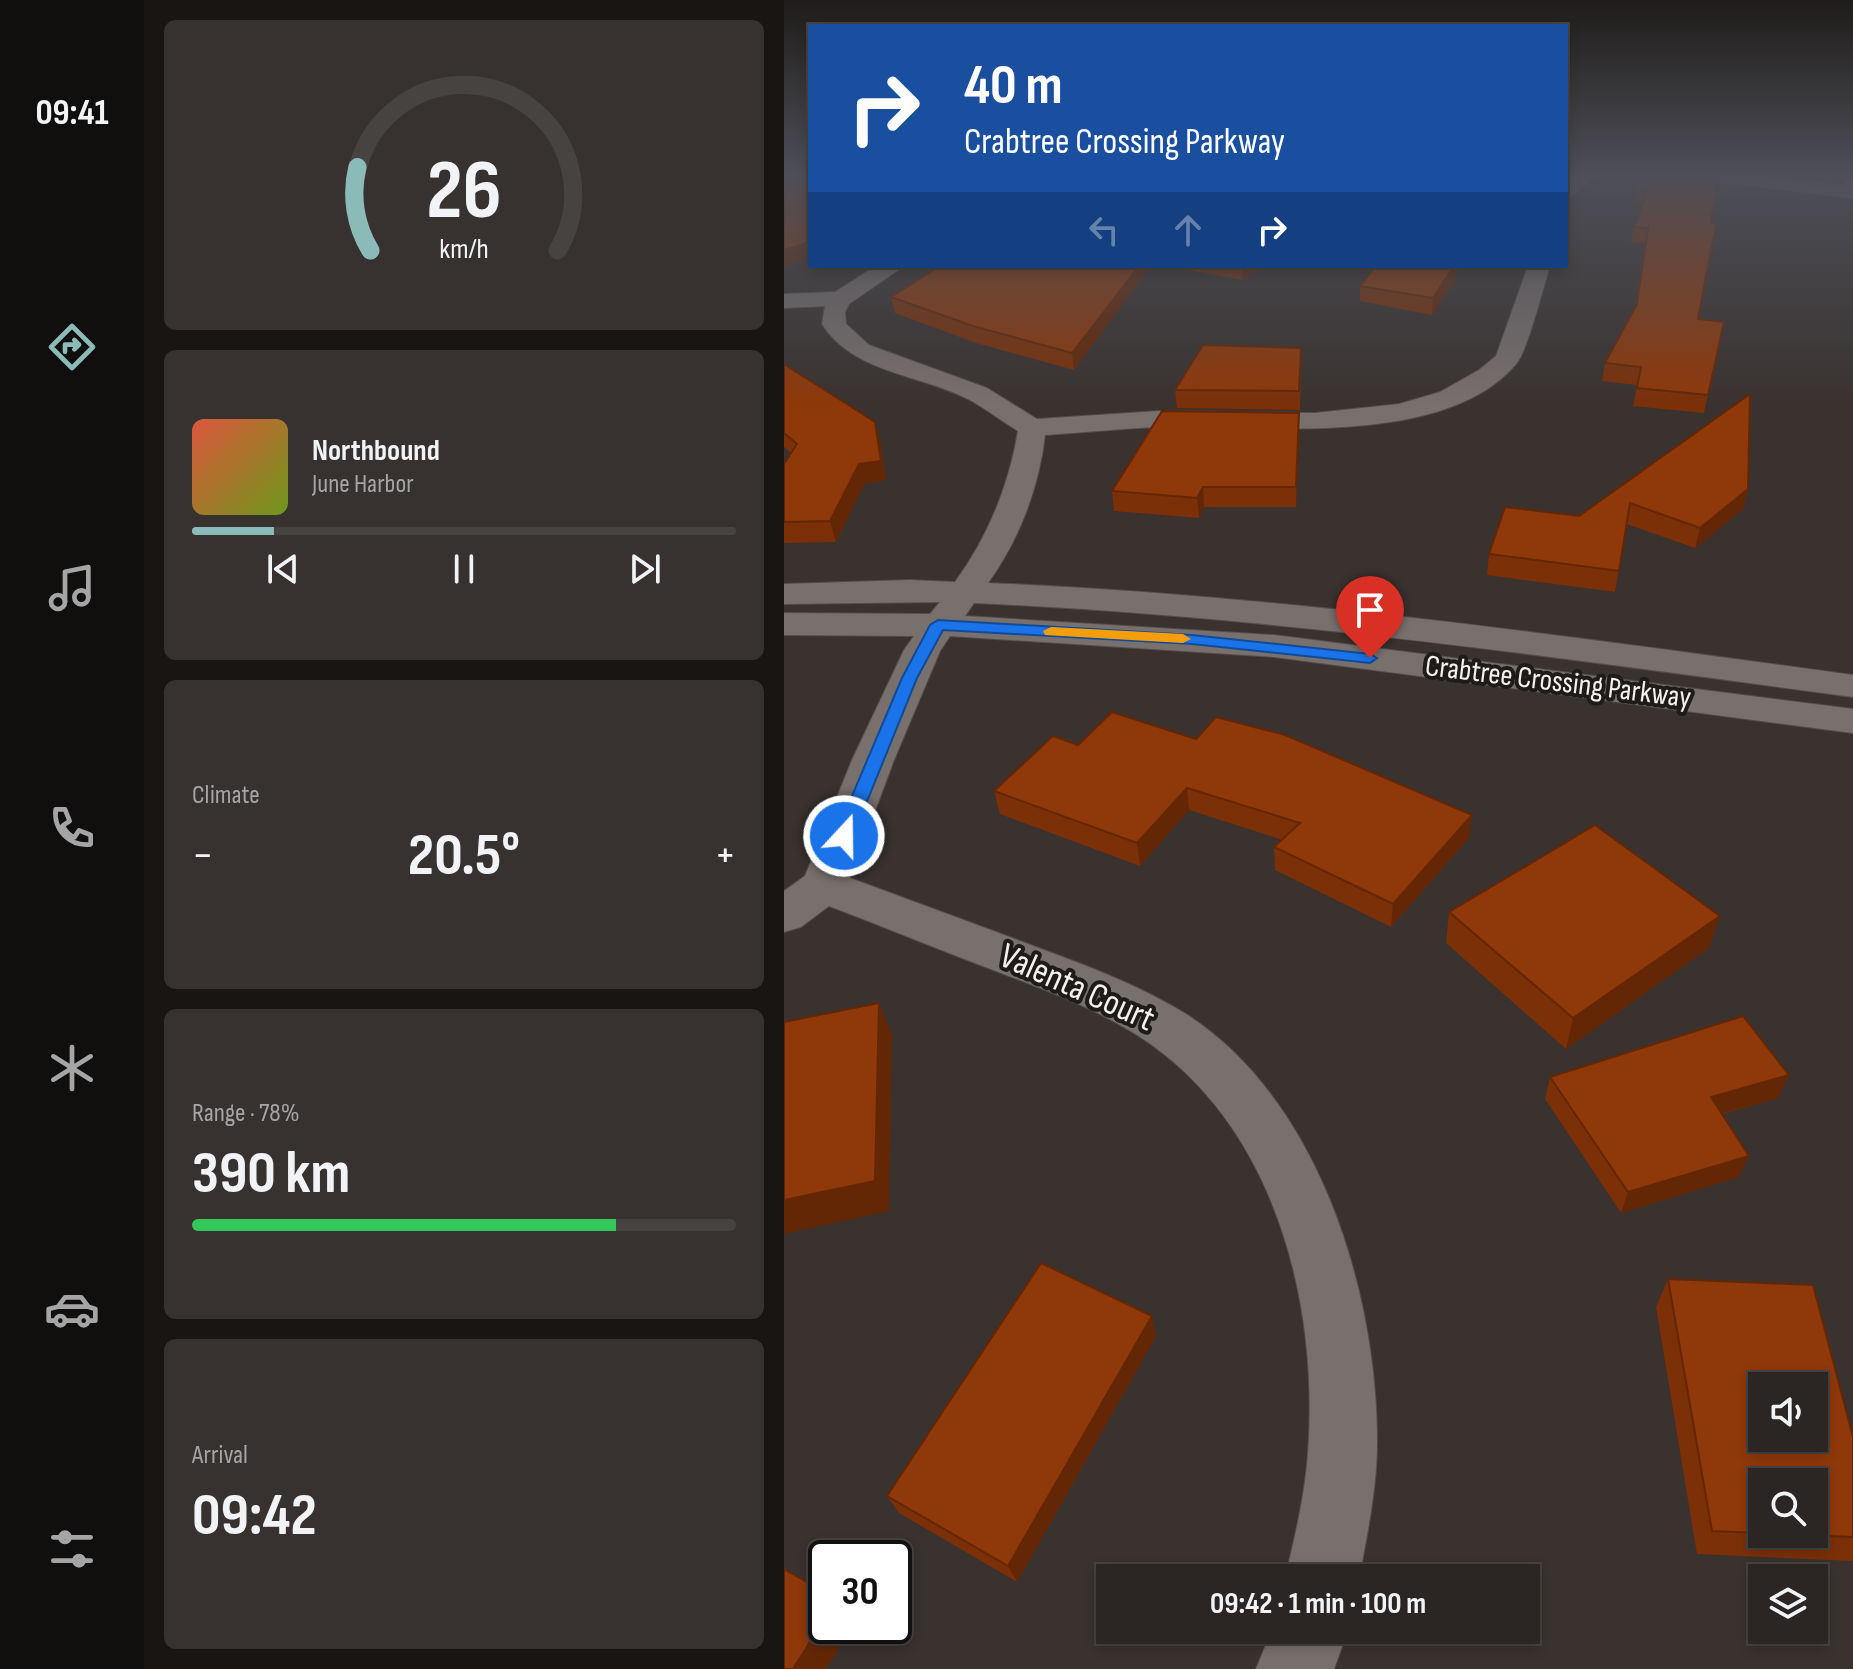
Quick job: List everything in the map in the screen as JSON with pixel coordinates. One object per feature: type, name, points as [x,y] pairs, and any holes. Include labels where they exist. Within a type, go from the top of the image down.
[{"type":"street","points":[[827,318],[849,289],[889,268]]},
{"type":"street","points":[[784,301],[827,318],[846,342],[860,350],[978,394],[1032,428],[1159,419],[1315,421],[1401,412],[1449,398],[1488,375],[1507,359],[1538,268]]},
{"type":"street","points":[[804,901],[873,760],[922,650],[984,565],[1013,506],[1027,465],[1032,428]]},
{"type":"street","name":"Crabtree Crossing Parkway","points":[[784,594],[910,590],[963,592],[1255,612],[1444,631],[1853,686]]},
{"type":"street","name":"Crabtree Crossing Parkway","points":[[784,624],[938,625],[1274,646],[1853,721]]},
{"type":"street","name":"Valenta Court","points":[[804,901],[1100,990],[1172,1032],[1206,1060],[1245,1102],[1290,1176],[1318,1248],[1335,1327],[1343,1419],[1335,1518],[1325,1564]]},
{"type":"street","points":[[1295,1669],[1305,1644]]},
{"type":"building","points":[[1645,252],[1711,252],[1698,319],[1724,322],[1708,395],[1637,388],[1641,367],[1605,363],[1637,304]]},
{"type":"building","points":[[937,268],[1137,268],[1072,353],[973,326],[891,297]]},
{"type":"building","points":[[1374,268],[1453,268],[1433,298],[1360,286]]},
{"type":"building","points":[[1203,345],[1301,348],[1299,391],[1175,390]]},
{"type":"building","points":[[784,364],[875,422],[881,461],[859,464],[830,521],[784,522],[784,464],[797,444],[784,433]]},
{"type":"building","points":[[1750,394],[1748,489],[1700,528],[1630,503],[1619,571],[1489,554],[1505,507],[1579,516]]},
{"type":"building","points":[[1162,411],[1299,413],[1296,487],[1203,487],[1197,498],[1112,491]]},
{"type":"building","points":[[1112,712],[1196,739],[1216,717],[1285,735],[1472,815],[1393,904],[1274,847],[1300,823],[1187,788],[1137,843],[994,791],[1053,736],[1078,745]]},
{"type":"building","points":[[1595,825],[1720,916],[1573,1018],[1449,912]]},
{"type":"building","points":[[879,1003],[875,1181],[784,1200],[784,1022]]},
{"type":"building","points":[[1743,1016],[1789,1075],[1711,1097],[1749,1156],[1628,1192],[1550,1077]]},
{"type":"building","points":[[1041,1263],[1152,1316],[1008,1566],[887,1496]]},
{"type":"building","points":[[1668,1279],[1813,1285],[1853,1437],[1853,1537],[1828,1536],[1828,1468],[1748,1468],[1748,1532],[1712,1531]]},
{"type":"building","points":[[784,1569],[808,1583],[809,1644],[793,1669],[784,1669]]},
{"type":"slow traffic","points":[[1051,631],[1183,639]]},
{"type":"route","points":[[844,836],[873,760],[922,650],[938,625],[1192,639],[1370,658]]}]
